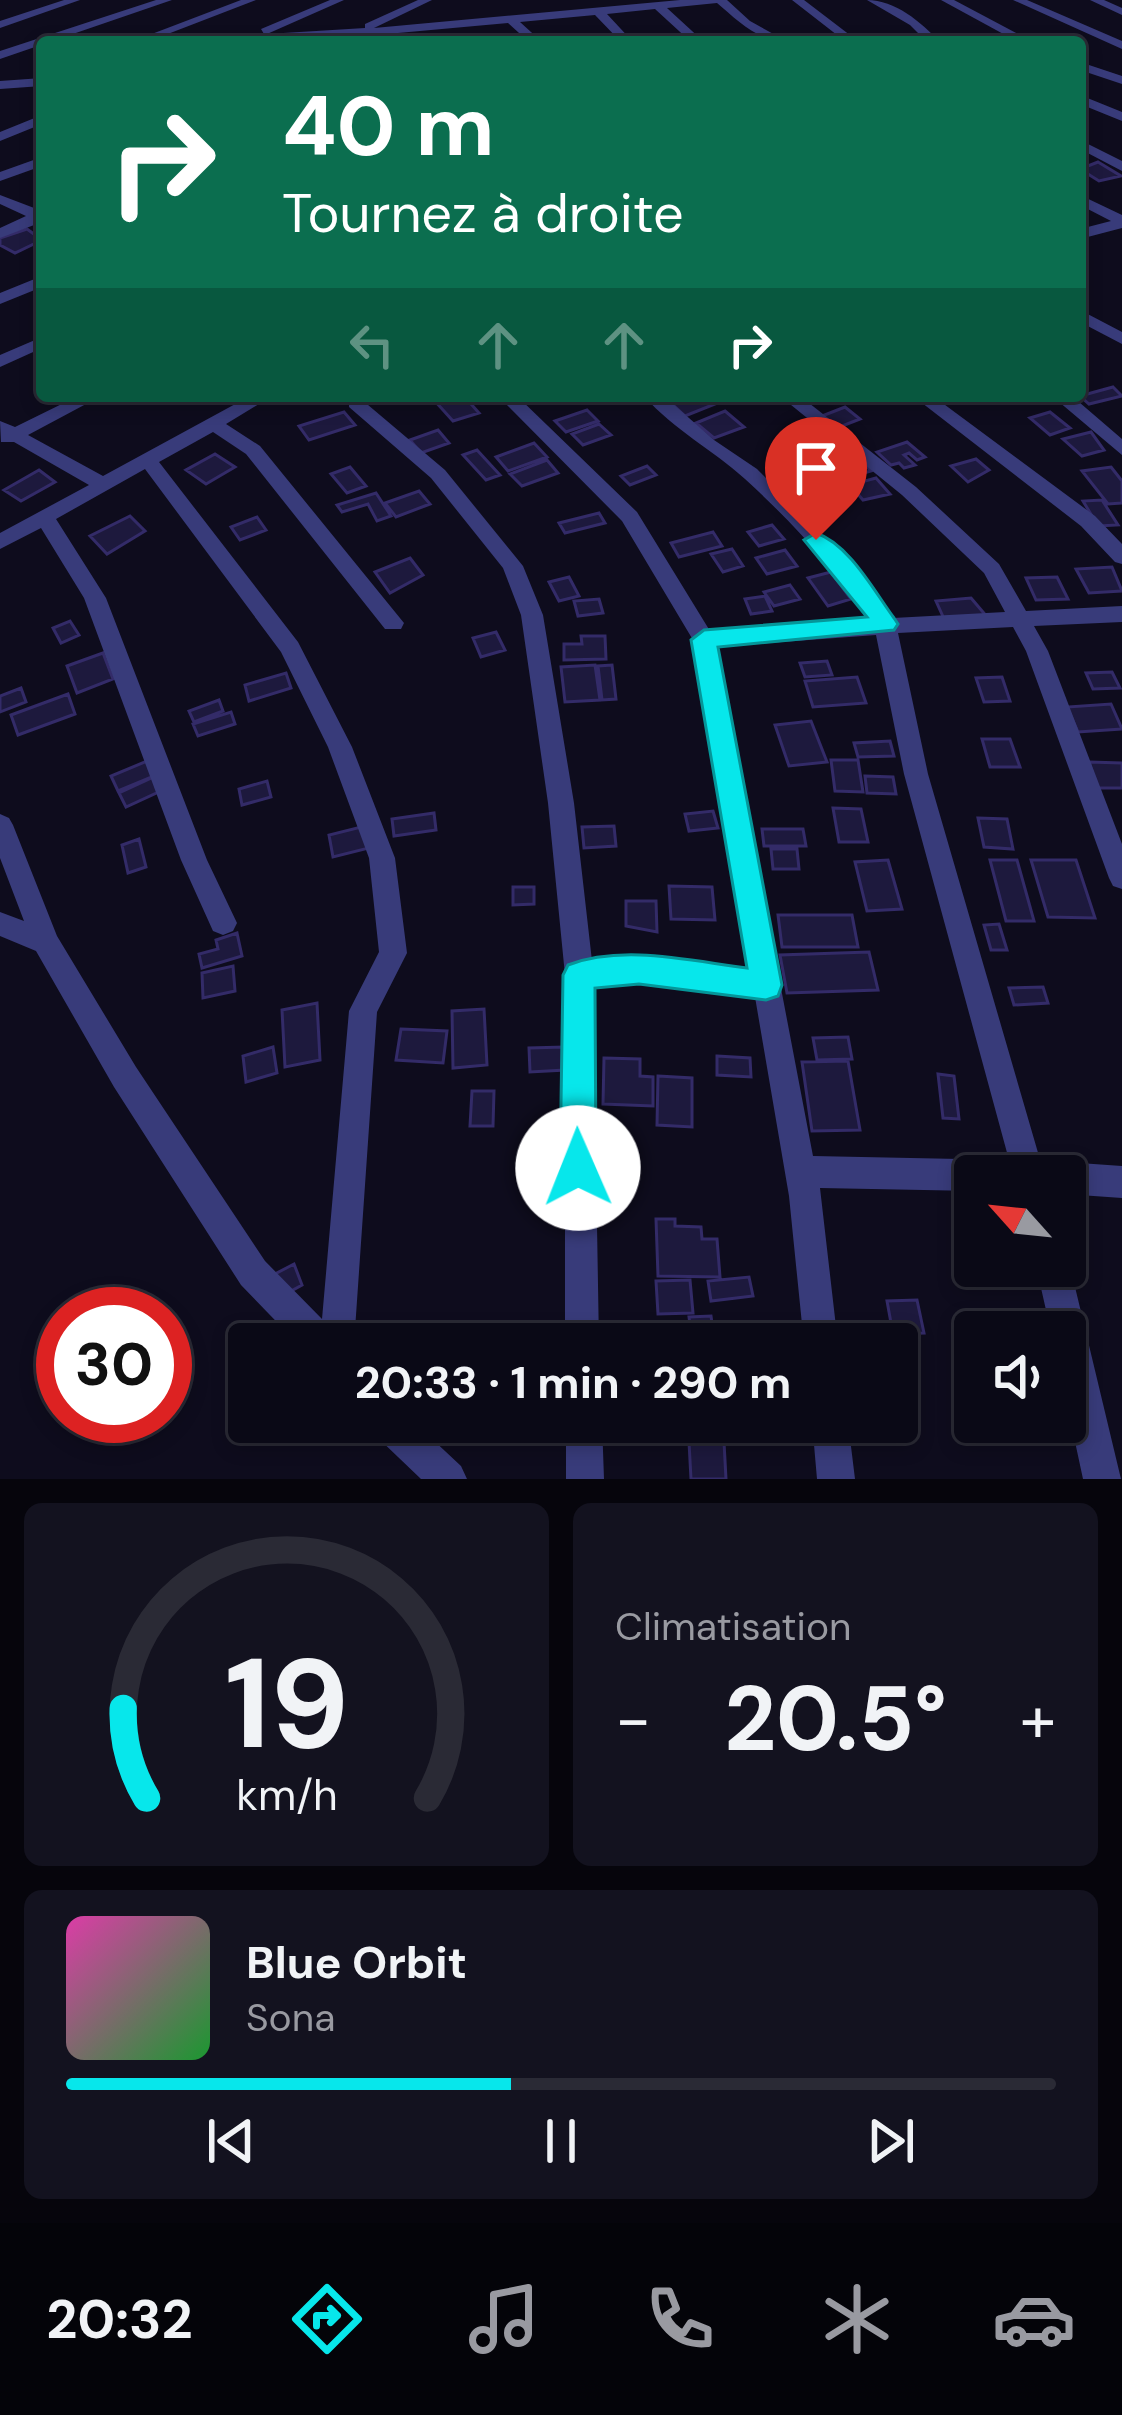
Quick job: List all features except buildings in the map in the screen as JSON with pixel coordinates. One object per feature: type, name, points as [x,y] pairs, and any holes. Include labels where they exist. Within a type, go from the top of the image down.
[{"type":"street","points":[[0,25],[75,0]]},
{"type":"street","points":[[61,36],[167,0]]},
{"type":"street","points":[[157,36],[250,0]]},
{"type":"street","points":[[253,36],[339,0]]},
{"type":"street","points":[[356,33],[427,0]]},
{"type":"street","points":[[470,22],[515,0]]},
{"type":"street","points":[[333,36],[400,36],[452,24],[570,14],[597,6],[658,7],[718,0],[771,36]]},
{"type":"street","points":[[797,0],[846,36]]},
{"type":"street","points":[[872,0],[921,36]]},
{"type":"street","points":[[946,0],[1015,36]]},
{"type":"street","points":[[1018,0],[1122,45]]},
{"type":"street","points":[[1095,0],[1122,12]]},
{"type":"street","points":[[99,6],[136,36]]},
{"type":"street","points":[[597,6],[622,36]]},
{"type":"street","points":[[658,7],[691,36]]},
{"type":"street","points":[[510,19],[529,36]]},
{"type":"street","points":[[452,24],[460,36]]},
{"type":"street","points":[[0,57],[36,44]]},
{"type":"street","points":[[0,57],[36,56]]},
{"type":"street","points":[[1086,66],[1103,62]]},
{"type":"street","points":[[1086,68],[1122,80]]},
{"type":"street","points":[[2,88],[36,83]]},
{"type":"street","points":[[1086,102],[1122,117]]},
{"type":"street","points":[[0,117],[36,117]]},
{"type":"street","points":[[0,136],[36,120]]},
{"type":"street","points":[[1086,147],[1122,167]]},
{"type":"street","points":[[0,177],[36,162]]},
{"type":"street","points":[[0,199],[36,214]]},
{"type":"street","points":[[1086,202],[1122,222]]},
{"type":"street","points":[[0,233],[36,218]]},
{"type":"street","points":[[1086,232],[1122,222]]},
{"type":"street","points":[[1102,227],[1122,239]]},
{"type":"street","points":[[0,299],[36,284]]},
{"type":"street","points":[[1086,318],[1119,336]]},
{"type":"street","points":[[0,362],[36,345]]},
{"type":"street","points":[[5,434],[78,402]]},
{"type":"street","points":[[0,542],[252,402]]},
{"type":"street","points":[[513,402],[630,517],[704,640],[800,1172],[818,1323]]},
{"type":"street","points":[[660,402],[707,444],[750,473],[849,574],[885,624],[916,774],[1025,1155]]},
{"type":"street","points":[[797,402],[909,490],[992,569],[1023,618],[1121,873]]},
{"type":"street","points":[[930,402],[1088,521],[1122,557]]},
{"type":"street","points":[[1068,402],[1122,449]]},
{"type":"street","points":[[355,403],[438,474],[513,566],[532,615],[561,803],[579,975],[582,1323]]},
{"type":"street","points":[[212,423],[253,450],[394,623]]},
{"type":"street","points":[[5,434],[104,485]]},
{"type":"street","points":[[148,460],[290,648],[340,747],[382,858],[393,953],[363,1011],[339,1323]]},
{"type":"street","points":[[45,518],[94,598],[194,860],[224,922]]},
{"type":"street","points":[[704,640],[885,624],[955,626],[1122,614]]},
{"type":"street","points":[[0,825],[46,942],[125,1077],[253,1273],[302,1323]]},
{"type":"street","points":[[0,924],[46,942]]},
{"type":"street","points":[[579,975],[639,970],[766,985]]},
{"type":"street","points":[[800,1172],[954,1175]]},
{"type":"street","points":[[1086,1179],[1122,1182]]},
{"type":"street","points":[[1058,1287],[1102,1479]]},
{"type":"street","points":[[410,1443],[448,1479]]},
{"type":"street","points":[[584,1443],[585,1479]]},
{"type":"street","points":[[832,1443],[836,1479]]},
{"type":"route","points":[[578,1168],[579,975],[639,970],[766,985],[704,640],[885,624],[849,574],[816,540]]}]
